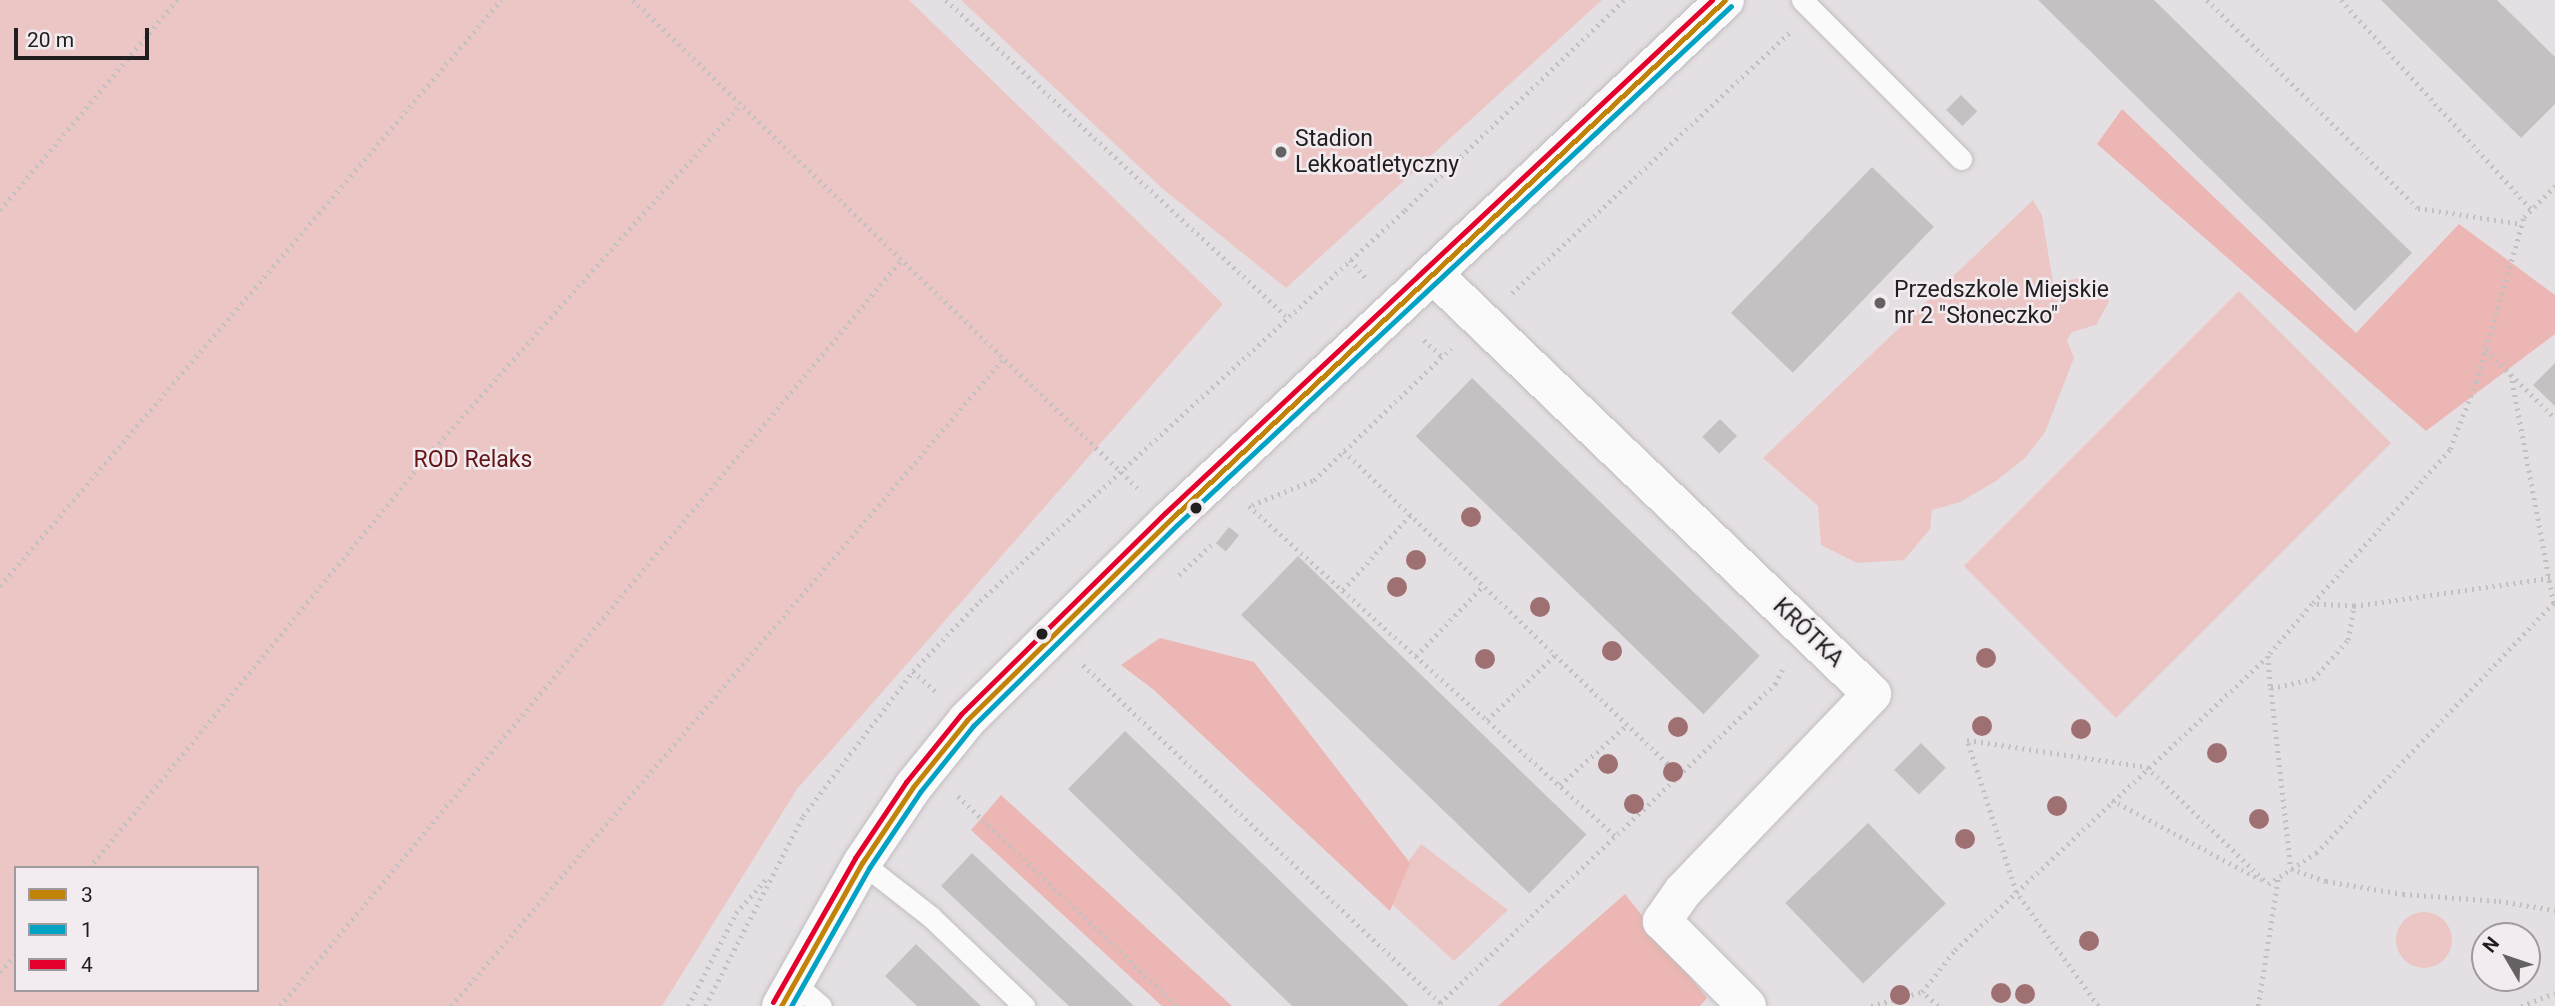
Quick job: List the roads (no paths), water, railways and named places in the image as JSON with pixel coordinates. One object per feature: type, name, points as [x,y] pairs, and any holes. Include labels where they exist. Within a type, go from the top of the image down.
[{"type":"street","points":[[798,998],[862,863],[913,787],[967,720],[1171,519],[1725,0]]},
{"type":"street","name":"KRÓTKA","points":[[1434,275],[1872,694],[1683,891],[1662,921],[1746,1006]]},
{"type":"lane","points":[[1807,5],[1961,159]]},
{"type":"lane","points":[[862,863],[931,917],[1024,1006]]},
{"type":"place","name":"Stadion Lekkoatletyczny","points":[[1281,152]]},
{"type":"place","name":"Przedszkole Miejskie nr 2 \"Słoneczko\"","points":[[1880,303]]},
{"type":"park label","name":"ROD Relaks","points":[[473,460]]}]
